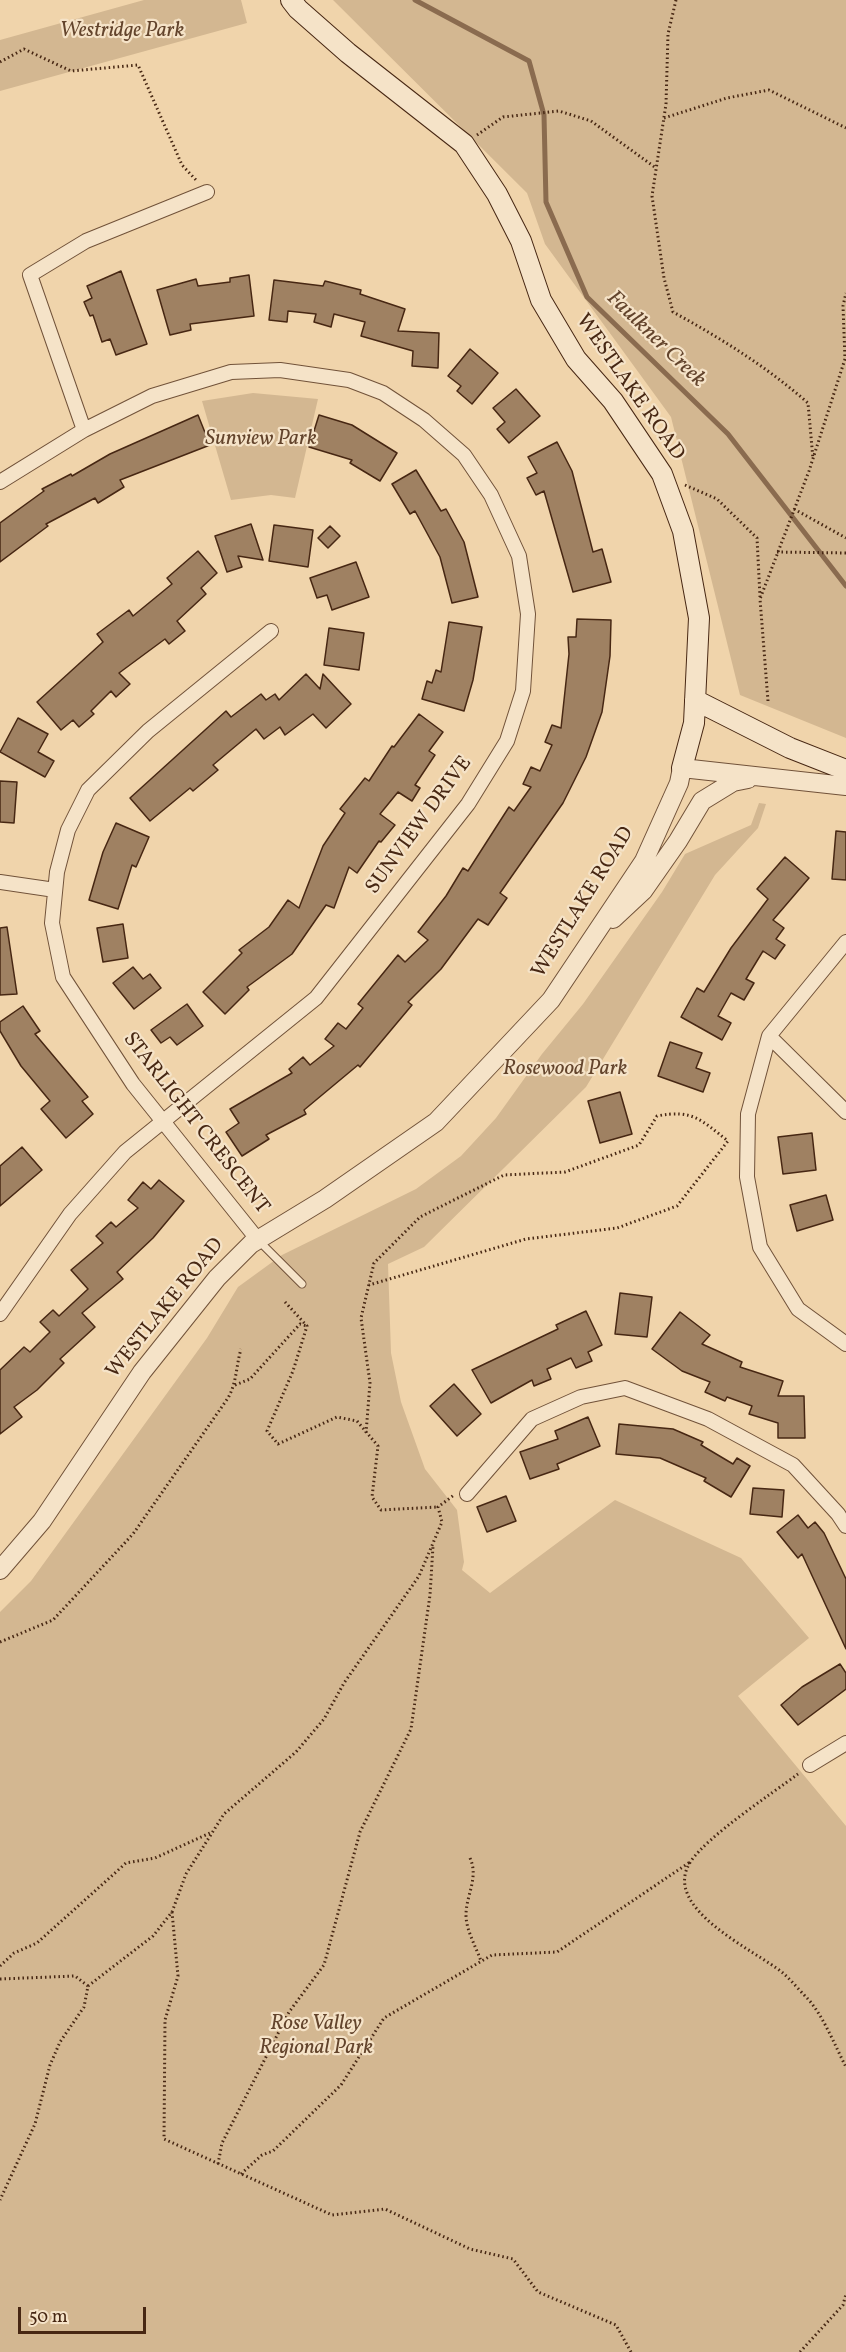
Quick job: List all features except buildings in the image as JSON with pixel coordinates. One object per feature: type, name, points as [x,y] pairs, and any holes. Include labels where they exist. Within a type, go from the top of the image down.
[{"type":"main road","name":"WESTLAKE ROAD","points":[[291,0],[298,9],[348,53],[464,144],[497,194],[521,241],[541,300],[576,359],[613,401],[662,474],[683,531],[699,618],[694,723],[682,768]]},
{"type":"main road","points":[[695,700],[790,748],[846,770]]},
{"type":"street","points":[[84,430],[30,275],[86,241],[207,192]]},
{"type":"street","name":"SUNVIEW DRIVE","points":[[0,482],[84,430],[152,396],[231,372],[280,370],[349,380],[383,393],[424,420],[465,455],[491,495],[519,556],[528,614],[523,691],[507,741],[468,804],[316,998],[125,1152],[70,1214],[0,1314]]},
{"type":"street","name":"STARLIGHT CRESCENT","points":[[258,1240],[133,1084],[63,977],[52,923],[57,872],[68,830],[88,790],[148,731],[272,631]]},
{"type":"street","points":[[682,768],[846,786]]},
{"type":"street","name":"WESTLAKE ROAD","points":[[0,1570],[42,1521],[142,1372],[217,1278],[258,1240],[324,1199],[436,1122],[551,1000],[644,861],[679,783],[682,768]]},
{"type":"street","points":[[592,939],[643,891],[678,841],[702,801],[733,782],[760,777]]},
{"type":"street","points":[[0,882],[55,890]]},
{"type":"street","points":[[846,942],[769,1036],[748,1114],[747,1177],[760,1247],[798,1309],[846,1344]]},
{"type":"street","points":[[769,1036],[846,1112]]},
{"type":"street","points":[[467,1494],[532,1419],[581,1397],[625,1388],[708,1419],[793,1466],[838,1514],[846,1526]]},
{"type":"street","points":[[810,1765],[846,1743]]},
{"type":"lane","points":[[258,1240],[302,1284]]},
{"type":"path","points":[[676,0],[668,34],[664,118],[652,196],[664,278],[673,312],[722,339],[776,375],[808,403],[813,459]]},
{"type":"path","points":[[0,62],[24,49],[71,71],[138,65],[182,165],[207,192]]},
{"type":"path","points":[[664,118],[728,98],[769,90],[846,128]]},
{"type":"path","points":[[464,144],[502,117],[559,111],[591,121],[657,168]]},
{"type":"path","points":[[760,599],[813,459],[845,359],[843,306],[846,292]]},
{"type":"path","points":[[662,474],[717,500],[757,538],[768,701]]},
{"type":"path","points":[[794,509],[846,538]]},
{"type":"path","points":[[777,552],[846,553]]},
{"type":"path","points":[[366,1433],[370,1383],[361,1318],[374,1263],[420,1217],[504,1175],[565,1172],[639,1145],[657,1116],[677,1113],[696,1116],[728,1141],[676,1206],[617,1228],[526,1239],[369,1286]]},
{"type":"path","points":[[285,1302],[307,1326]]},
{"type":"path","points":[[0,1642],[53,1620],[125,1543],[235,1385],[250,1379],[300,1324],[307,1326]]},
{"type":"path","points":[[307,1326],[292,1371],[267,1431],[278,1443],[337,1417],[357,1421],[378,1446],[372,1497],[381,1510],[438,1507],[453,1495],[467,1494]]},
{"type":"path","points":[[235,1385],[235,1366],[242,1349]]},
{"type":"path","points":[[0,2199],[35,2124],[50,2065],[60,2042],[84,2007],[88,1986],[153,1936],[172,1912],[186,1874],[224,1814],[296,1752],[324,1719],[344,1683],[419,1576],[442,1522],[438,1507]]},
{"type":"path","points":[[218,2164],[222,2143],[289,2012],[324,1965],[360,1832],[411,1729],[430,1595],[433,1546]]},
{"type":"path","points":[[241,2174],[262,2155],[273,2151],[341,2085],[384,2018],[492,1955],[557,1952],[690,1862],[706,1845],[810,1765]]},
{"type":"path","points":[[0,1966],[14,1953],[37,1943],[126,1863],[155,1858],[212,1833]]},
{"type":"path","points":[[470,1858],[473,1866],[473,1887],[466,1918],[481,1961]]},
{"type":"path","points":[[690,1862],[684,1887],[692,1905],[722,1932],[783,1973],[811,2002],[846,2067]]},
{"type":"path","points":[[172,1912],[178,1976],[165,2020],[164,2139],[332,2215],[385,2209],[470,2249],[513,2259],[538,2292],[616,2325],[631,2352]]},
{"type":"path","points":[[0,1980],[75,1976],[88,1986]]},
{"type":"path","points":[[800,2352],[844,2304],[846,2294]]},
{"type":"green space","name":"Westridge Park","points":[[144,0],[241,0],[247,23],[0,91],[0,40]]},
{"type":"green space","points":[[333,0],[846,0],[846,738],[740,695],[671,417],[545,244],[527,193]]},
{"type":"green space","name":"Sunview Park","points":[[253,393],[318,399],[295,498],[271,495],[231,500],[202,401]]},
{"type":"green space","name":"Rose Valley Regional Park","points":[[759,803],[766,804],[758,828],[715,875],[586,1087],[424,1247],[388,1264],[391,1353],[401,1402],[425,1469],[457,1510],[464,1562],[462,1570],[490,1593],[615,1500],[741,1558],[809,1638],[738,1696],[846,1826],[846,2352],[0,2352],[0,1612],[31,1581],[207,1338],[238,1287],[282,1255],[416,1189],[461,1156],[496,1118],[542,1054],[583,1004],[662,892],[685,854],[751,825]]},
{"type":"waterway","name":"Faulkner Creek","points":[[415,0],[529,61],[544,115],[546,202],[587,297],[728,434],[846,586]]},
{"type":"park label","name":"Rosewood Park","points":[[565,1070]]}]
